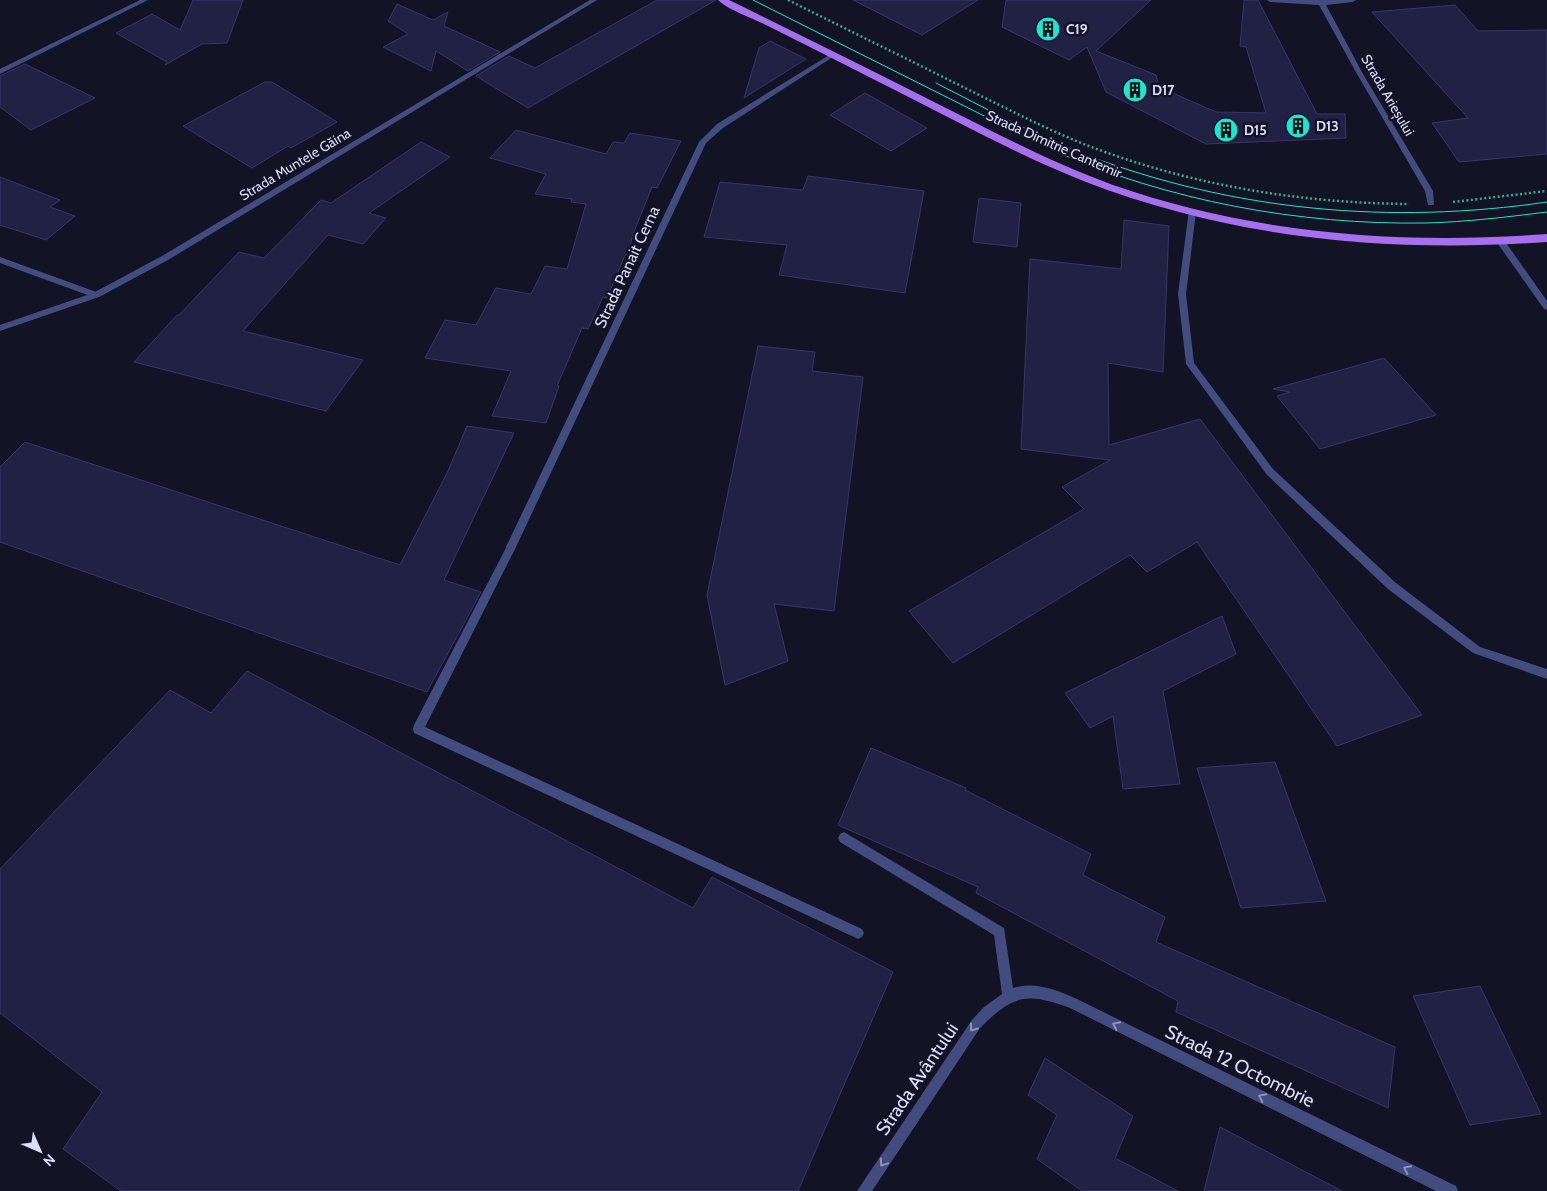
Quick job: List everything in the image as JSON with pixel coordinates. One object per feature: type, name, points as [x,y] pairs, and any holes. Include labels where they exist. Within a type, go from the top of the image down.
[{"type":"main road","name":"Strada Dimitrie Cantemir","points":[[722,0],[1034,156],[1119,190],[1192,212],[1276,229],[1370,240],[1425,243],[1501,242],[1547,238]]},
{"type":"street","points":[[0,72],[145,0]]},
{"type":"street","name":"Strada Muntele Găina","points":[[0,328],[96,295],[165,258],[594,0]]},
{"type":"street","points":[[1270,0],[1321,2],[1353,0]]},
{"type":"street","name":"Strada Arieșului","points":[[1321,2],[1429,191],[1431,203]]},
{"type":"street","name":"Strada Panait Cerna","points":[[833,55],[720,126],[703,142],[511,548],[418,729],[858,933]]},
{"type":"street","points":[[1192,212],[1182,294],[1190,364],[1270,472],[1392,586],[1477,650],[1547,674]]},
{"type":"street","points":[[1501,242],[1547,307]]},
{"type":"street","points":[[0,260],[96,295]]},
{"type":"street","points":[[844,838],[1000,932],[1008,994]]},
{"type":"street","name":"Strada 12 Octombrie","points":[[1008,994],[1040,993],[1073,1003],[1451,1191]]},
{"type":"street","name":"Strada Avântului","points":[[864,1191],[976,1024],[997,1002],[1008,994]]},
{"type":"path","points":[[788,0],[1050,129],[1112,154],[1203,180],[1280,195],[1381,204],[1431,203],[1547,191]]},
{"type":"building","points":[[193,0],[243,0],[227,43],[202,44],[165,65],[167,62],[116,33],[152,14],[180,30]]},
{"type":"building","points":[[657,0],[716,0],[528,108],[476,76],[509,56],[535,68]]},
{"type":"building","points":[[853,0],[978,0],[922,35]]},
{"type":"building","points":[[1006,0],[1151,0],[1096,51],[1156,75],[1159,87],[1216,112],[1266,113],[1246,47],[1240,46],[1244,0],[1258,0],[1317,114],[1345,114],[1346,138],[1206,144],[1106,92],[1087,47],[1069,60],[1002,27]]},
{"type":"building","points":[[397,4],[433,20],[448,12],[444,26],[500,52],[468,71],[436,51],[431,71],[383,47],[408,34],[388,21]]},
{"type":"building","points":[[1455,5],[1478,31],[1547,30],[1547,154],[1459,162],[1432,123],[1468,118],[1372,12]]},
{"type":"building","points":[[770,41],[806,59],[744,98],[759,48]]},
{"type":"building","points":[[25,64],[95,98],[31,130],[0,107],[0,76]]},
{"type":"building","points":[[265,82],[272,82],[337,122],[291,148],[288,146],[252,168],[183,126]]},
{"type":"building","points":[[865,93],[927,128],[891,151],[830,115]]},
{"type":"building","points":[[516,130],[606,154],[613,142],[624,143],[630,133],[681,141],[657,188],[652,187],[633,234],[628,255],[625,255],[607,298],[603,297],[588,329],[582,328],[557,386],[559,386],[546,423],[492,416],[511,371],[425,358],[445,320],[476,325],[496,288],[531,294],[545,266],[567,269],[586,204],[571,202],[572,199],[535,194],[546,174],[490,158]]},
{"type":"building","points":[[421,142],[450,157],[369,213],[386,218],[363,244],[328,235],[243,331],[363,360],[326,411],[134,362],[239,252],[264,258],[321,200],[331,203]]},
{"type":"building","points":[[808,176],[924,191],[905,293],[779,275],[787,245],[704,237],[720,182],[803,190]]},
{"type":"building","points":[[0,177],[60,200],[50,207],[75,216],[46,240],[0,225]]},
{"type":"building","points":[[979,198],[1021,203],[1017,247],[973,242]]},
{"type":"building","points":[[1124,220],[1169,226],[1163,372],[1108,363],[1109,445],[1200,419],[1422,715],[1337,746],[1197,542],[1147,572],[1130,555],[953,663],[909,611],[1084,509],[1062,487],[1110,460],[1021,449],[1030,259],[1121,269]]},
{"type":"building","points":[[758,346],[815,352],[812,371],[863,377],[834,611],[774,604],[788,661],[725,685],[707,595]]},
{"type":"building","points":[[1384,358],[1436,415],[1320,449],[1277,396],[1290,392],[1273,389]]},
{"type":"building","points":[[467,426],[514,433],[444,580],[481,592],[427,692],[0,542],[0,467],[25,442],[400,565],[448,471]]},
{"type":"building","points":[[1222,616],[1236,654],[1163,691],[1180,784],[1123,789],[1113,716],[1090,728],[1065,693]]},
{"type":"building","points":[[247,671],[693,908],[712,877],[893,972],[798,1191],[121,1191],[63,1149],[102,1092],[0,1013],[0,869],[170,690],[211,713]]},
{"type":"building","points":[[871,748],[966,788],[965,790],[1091,854],[1083,875],[1165,917],[1156,942],[1395,1047],[1388,1108],[1176,1012],[1178,1001],[976,893],[978,887],[838,825]]},
{"type":"building","points":[[1275,762],[1326,901],[1241,908],[1197,768]]},
{"type":"building","points":[[1480,986],[1541,1114],[1470,1125],[1413,996]]},
{"type":"building","points":[[1045,1058],[1133,1116],[1115,1158],[1178,1191],[1082,1191],[1037,1159],[1057,1115],[1028,1095]]},
{"type":"building","points":[[1220,1127],[1342,1191],[1204,1191]]},
{"type":"tram line","points":[[753,0],[1052,150],[1096,168],[1188,196],[1283,214],[1330,220],[1378,223],[1456,222],[1547,212]]},
{"type":"tram line","points":[[936,83],[1029,130],[1086,155],[1142,174],[1256,201],[1372,212],[1488,209],[1547,202]]},
{"type":"place","name":"C19","points":[[1048,29]]},
{"type":"place","name":"D17","points":[[1135,90]]},
{"type":"place","name":"D13","points":[[1298,126]]},
{"type":"place","name":"D15","points":[[1226,130]]}]
